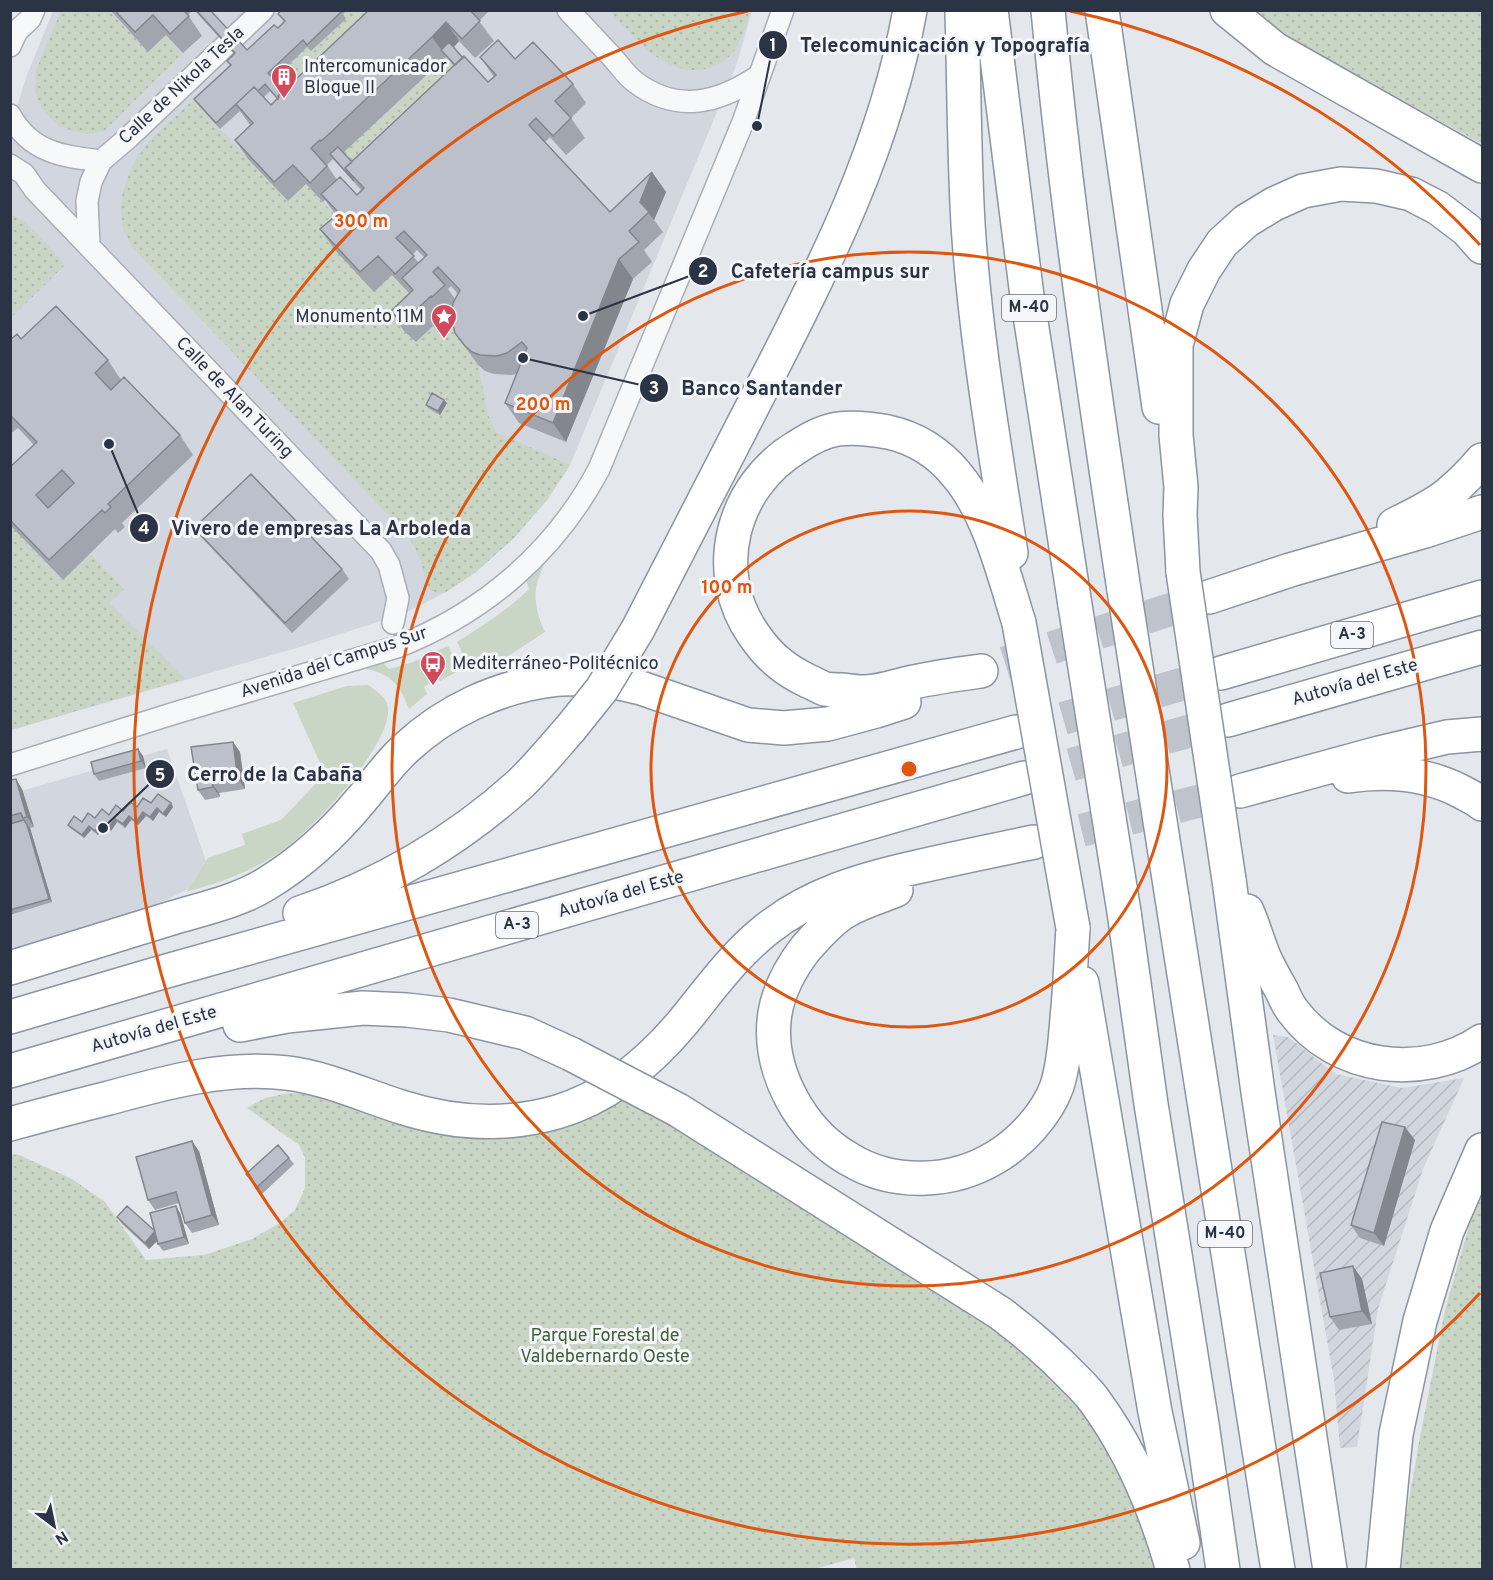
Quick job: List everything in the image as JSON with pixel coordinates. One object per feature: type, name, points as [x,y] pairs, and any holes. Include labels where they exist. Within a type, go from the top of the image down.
[{"type":"highway","points":[[156,974],[224,939],[333,902],[417,861],[471,824],[522,783],[602,689],[638,629],[838,237],[868,164],[888,103],[910,10]]},
{"type":"highway","points":[[962,10],[968,223],[975,301],[982,366],[1011,554],[1019,623],[1155,1412],[1188,1569]]},
{"type":"highway","name":"M-40","points":[[991,10],[1028,296],[1223,1569]]},
{"type":"highway","name":"M-40","points":[[1048,10],[1063,158],[1089,360],[1278,1569]]},
{"type":"highway","points":[[1102,10],[1258,1092],[1330,1569]]},
{"type":"highway","points":[[1227,10],[1275,49],[1482,166]]},
{"type":"highway","points":[[1183,572],[1181,487],[1176,435],[1176,345],[1187,304],[1204,270],[1222,243],[1246,221],[1274,204],[1303,191],[1341,184],[1376,186],[1411,194],[1445,213],[1467,230],[1482,247]]},
{"type":"highway","points":[[10,968],[199,910],[239,897],[263,886],[315,850],[339,826],[404,749],[474,701],[513,687],[553,680],[604,681],[641,688],[748,725],[784,728],[828,724],[876,711],[948,687],[993,667],[867,692],[826,689],[789,672],[764,651],[747,626],[737,605],[731,579],[730,547],[742,508],[759,479],[786,454],[811,438],[837,429],[874,429],[896,434],[916,441],[938,454],[957,475],[984,520],[995,546],[1019,623]]},
{"type":"highway","points":[[1290,570],[1361,541],[1424,510],[1447,495],[1482,460]]},
{"type":"highway","points":[[1209,597],[1482,512]]},
{"type":"highway","name":"A-3","points":[[1221,673],[1482,597]]},
{"type":"highway","name":"Autovía del Este","points":[[1228,720],[1482,647]]},
{"type":"highway","points":[[10,1017],[1016,732]]},
{"type":"highway","points":[[1482,734],[1447,737],[1378,753],[1254,788],[1359,774],[1390,773],[1422,776],[1451,786],[1482,804]]},
{"type":"highway","name":"Autovía del Este","points":[[10,1071],[1024,778]]},
{"type":"highway","points":[[10,1124],[161,1083],[222,1072],[288,1073],[343,1086],[434,1117],[471,1122],[520,1120],[557,1112],[588,1100],[636,1070],[674,1032],[744,949],[791,912],[846,885],[1034,842],[961,870],[899,888],[845,911],[818,934],[797,960],[784,985],[775,1012],[774,1039],[778,1063],[787,1089],[800,1112],[828,1145],[848,1159],[870,1170],[896,1176],[942,1177],[967,1171],[1002,1154],[1021,1139],[1039,1118],[1056,1088],[1064,1058],[1072,928]]},
{"type":"highway","points":[[1229,880],[1239,894],[1251,919],[1264,958],[1292,1010],[1308,1030],[1331,1045],[1373,1063],[1399,1066],[1429,1064],[1457,1055],[1482,1041]]},
{"type":"highway","points":[[10,1089],[210,1031],[287,1016],[363,1008],[406,1010],[449,1015],[525,1033],[571,1054],[678,1110],[1000,1313],[1028,1334],[1055,1358],[1094,1399],[1117,1435],[1157,1520],[1173,1569]]},
{"type":"highway","points":[[1383,1569],[1396,1434],[1420,1322],[1447,1231],[1482,1150]]},
{"type":"highway","points":[[1447,1231],[1482,1166]]},
{"type":"street","points":[[15,29],[30,19],[34,10]]},
{"type":"street","name":"Calle de Nikola Tesla","points":[[89,246],[87,201],[91,182],[101,161],[137,130],[263,10]]},
{"type":"street","points":[[568,10],[633,80],[650,92],[685,102],[707,100],[735,91],[760,75]]},
{"type":"street","name":"Avenida del Campus Sur","points":[[10,765],[397,647],[424,636],[476,606],[529,564],[562,526],[599,469],[743,122],[783,10]]},
{"type":"street","points":[[10,115],[19,130],[47,150],[69,157],[101,161]]},
{"type":"street","name":"Calle de Alan Turing","points":[[10,165],[24,174],[35,190],[381,551],[389,565],[398,598],[393,623]]},
{"type":"street","points":[[10,183],[35,190]]},
{"type":"shaded area","points":[[53,11],[752,11],[736,66],[570,465],[547,500],[514,538],[476,572],[446,592],[405,613],[300,647],[11,730],[11,125],[27,75]]},
{"type":"shaded area","points":[[167,749],[206,861],[188,889],[110,928],[11,958],[11,794]]},
{"type":"shaded area","points":[[1273,1035],[1288,1037],[1336,1074],[1402,1088],[1464,1078],[1423,1169],[1378,1309],[1357,1447],[1340,1448],[1334,1380]]},
{"type":"green space","points":[[403,10],[299,108],[273,79],[307,47],[312,51],[346,19],[342,15],[347,11]]},
{"type":"green space","points":[[61,11],[110,11],[148,51],[166,35],[183,53],[104,131],[88,134],[72,131],[58,126],[41,107],[35,91],[36,70]]},
{"type":"green space","points":[[610,11],[751,11],[740,41],[729,56],[709,68],[690,70],[676,67],[651,53]]},
{"type":"green space","points":[[1250,11],[1482,11],[1482,144],[1301,44]]},
{"type":"green space","points":[[446,57],[470,83],[367,180],[342,154]]},
{"type":"green space","points":[[193,100],[288,201],[306,184],[416,298],[415,342],[445,315],[465,336],[469,353],[478,365],[488,415],[496,432],[570,465],[547,500],[514,538],[476,572],[446,592],[439,593],[430,590],[420,558],[405,533],[134,249],[127,237],[121,213],[126,180],[142,150]]},
{"type":"green space","points":[[11,215],[26,223],[65,265],[11,318]]},
{"type":"green space","points":[[10,525],[62,580],[90,554],[124,589],[109,603],[185,679],[11,730]]},
{"type":"green space","points":[[544,565],[537,583],[536,600],[545,632],[505,658],[470,670],[457,642],[521,597],[529,589],[526,580]]},
{"type":"green space","points":[[448,646],[460,670],[440,681],[437,678],[424,687],[427,694],[409,709],[402,692],[393,681],[381,673],[363,668],[381,661],[389,669],[413,662]]},
{"type":"green space","points":[[368,685],[386,701],[388,708],[386,723],[378,742],[350,783],[300,836],[276,855],[239,874],[186,892],[208,858],[245,845],[242,834],[281,820],[325,774],[293,703],[347,686]]},
{"type":"green space","name":"Parque Forestal de Valdebernardo Oeste","points":[[288,1093],[322,1096],[381,1115],[624,1096],[985,1320],[1045,1368],[1070,1393],[1127,1477],[1161,1569],[857,1570],[854,1558],[811,1570],[11,1569],[10,1154],[19,1155],[72,1179],[105,1202],[146,1260],[204,1255],[252,1239],[280,1223],[295,1210],[305,1188],[305,1158],[299,1145],[247,1108],[265,1098]]},
{"type":"green space","points":[[1482,1195],[1482,1569],[1400,1570],[1405,1522],[1445,1310],[1472,1215]]},
{"type":"building","points":[[119,10],[183,10],[189,16],[170,34],[153,15],[135,32],[117,13]]},
{"type":"building","points":[[196,10],[210,10],[247,50],[274,25],[278,28],[285,21],[278,14],[281,10],[340,10],[341,12],[307,45],[303,40],[268,73],[284,90],[278,99],[265,84],[258,91],[254,87],[216,123],[194,99],[231,65],[227,61],[235,53]]},
{"type":"building","points":[[369,10],[470,10],[480,21],[462,39],[446,22],[329,134],[311,148],[327,166],[310,183],[293,165],[274,182],[235,140],[253,123],[236,104],[254,87],[271,105]]},
{"type":"building","points":[[498,40],[515,59],[533,42],[573,84],[555,101],[571,118],[553,136],[536,118],[529,125],[610,212],[652,172],[640,202],[649,212],[629,231],[639,242],[619,259],[553,423],[505,403],[527,348],[522,342],[507,353],[497,356],[480,355],[465,346],[455,333],[451,317],[453,303],[460,290],[438,267],[433,272],[445,285],[402,323],[391,311],[413,290],[402,278],[427,255],[404,231],[396,238],[414,256],[395,274],[378,256],[360,272],[320,229],[339,213],[321,194],[340,177],[357,195],[364,188],[345,168],[464,56],[488,82],[496,75],[480,57]]},
{"type":"building","points":[[449,42],[463,58],[455,65],[441,50]]},
{"type":"building","points":[[338,147],[352,162],[345,168],[354,181],[330,154]]},
{"type":"building","points":[[56,306],[108,360],[95,373],[111,390],[124,377],[180,435],[108,504],[111,507],[105,513],[102,510],[49,560],[10,520],[10,467],[37,442],[10,415],[10,340],[17,334],[21,339]],"holes":[[[62,470],[74,483],[48,508],[36,495]]]},
{"type":"building","points":[[432,393],[444,400],[438,411],[426,405]]},
{"type":"building","points":[[251,474],[342,569],[285,623],[194,528]]},
{"type":"building","points":[[233,742],[238,779],[212,783],[213,787],[198,790],[191,747]]},
{"type":"building","points":[[138,749],[141,761],[94,774],[91,762]]},
{"type":"building","points":[[16,779],[27,817],[23,818],[21,813],[10,816],[10,780]]},
{"type":"building","points":[[158,794],[171,803],[163,814],[157,808],[150,817],[143,812],[136,822],[129,816],[123,824],[115,819],[109,827],[102,822],[95,831],[89,826],[82,835],[68,825],[74,816],[82,822],[88,813],[95,818],[102,809],[109,815],[116,805],[123,811],[130,802],[137,807],[143,798],[151,803]]},
{"type":"building","points":[[24,820],[49,899],[10,910],[10,824]]},
{"type":"building","points":[[1382,1122],[1405,1127],[1374,1233],[1351,1225]]},
{"type":"building","points":[[192,1141],[212,1215],[185,1223],[176,1192],[148,1200],[136,1157]]},
{"type":"building","points":[[278,1145],[289,1158],[257,1187],[246,1174]]},
{"type":"building","points":[[127,1206],[155,1231],[145,1243],[117,1217]]},
{"type":"building","points":[[176,1206],[184,1237],[158,1244],[150,1213]]},
{"type":"building","points":[[1353,1266],[1362,1311],[1330,1317],[1320,1273]]},
{"type":"tunnel","points":[[1005,663],[1209,597]]},
{"type":"tunnel","points":[[1016,732],[1221,673]]},
{"type":"tunnel","points":[[1024,778],[1228,720]]},
{"type":"tunnel","points":[[1034,842],[1240,791]]},
{"type":"place","name":"Intercomunicador Bloque II","points":[[284,100]]},
{"type":"place","name":"Telecomunicación y Topografía","points":[[757,126]]},
{"type":"place","name":"Cafetería campus sur","points":[[583,316]]},
{"type":"place","name":"Monumento 11M","points":[[444,340]]},
{"type":"place","name":"Banco Santander","points":[[523,358]]},
{"type":"place","name":"Vivero de empresas La Arboleda","points":[[109,444]]},
{"type":"place","name":"Mediterráneo-Politécnico","points":[[433,687]]},
{"type":"place","name":"Cerro de la Cabaña","points":[[103,828]]}]
